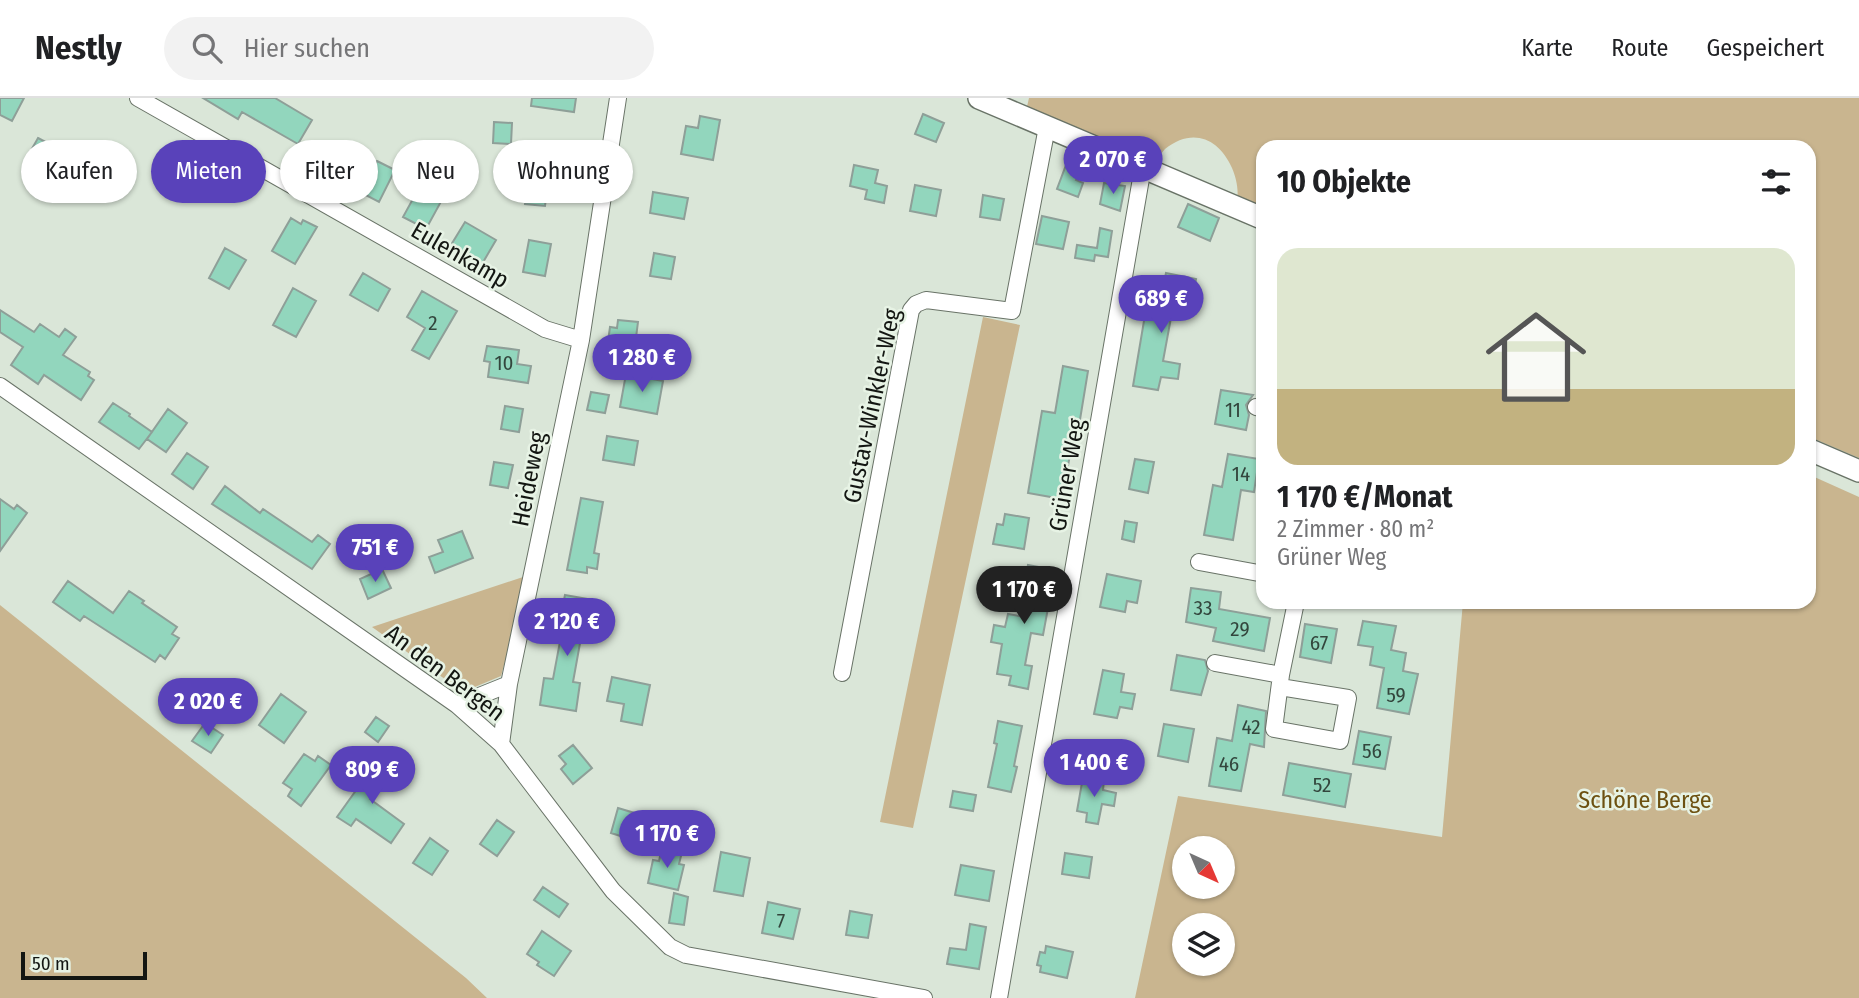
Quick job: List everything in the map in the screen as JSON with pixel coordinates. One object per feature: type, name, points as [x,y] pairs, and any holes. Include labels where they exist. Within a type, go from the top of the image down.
[{"type":"street","name":"Eulenkamp","points":[[138,98],[545,330],[581,340]]},
{"type":"street","name":"Heideweg","points":[[501,744],[509,684],[581,340],[618,98]]},
{"type":"street","points":[[979,98],[1256,216]]},
{"type":"street","name":"Gustav-Winkler-Weg","points":[[842,673],[911,310],[921,300],[926,300],[1012,310],[1047,127]]},
{"type":"street","name":"Grüner Weg","points":[[999,998],[1143,167]]},
{"type":"street","name":"An den Bergen","points":[[0,386],[457,705],[501,744],[613,891],[670,947],[686,955],[924,998]]},
{"type":"street","points":[[1816,453],[1859,471]]},
{"type":"street","points":[[1199,562],[1256,573]]},
{"type":"street","points":[[1215,663],[1281,681],[1349,698],[1340,741],[1273,729],[1281,681],[1295,609]]},
{"type":"street","points":[[457,705],[509,684]]},
{"type":"green space","points":[[1029,98],[1859,98],[1859,458],[1816,440],[1816,140],[1256,140],[1256,208],[1237,200],[1237,184],[1232,168],[1220,149],[1204,139],[1185,138],[1175,142],[1165,149],[1152,167],[1026,111]]},
{"type":"green space","points":[[983,317],[1020,325],[913,828],[880,822]]},
{"type":"green space","name":"Schöne Berge","points":[[1816,478],[1859,497],[1859,998],[1135,998],[1178,796],[1442,837],[1462,609],[1816,609]]},
{"type":"green space","points":[[529,575],[501,676],[463,692],[372,627]]},
{"type":"green space","points":[[0,605],[466,978],[487,998],[0,998]]},
{"type":"building","points":[[0,98],[24,98],[12,121],[0,115]]},
{"type":"building","points":[[203,98],[275,98],[312,120],[300,140],[291,140],[242,112],[238,119]]},
{"type":"building","points":[[532,98],[576,98],[574,112],[531,106]]},
{"type":"building","points":[[923,114],[944,123],[936,142],[915,134]]},
{"type":"building","points":[[700,116],[720,120],[713,160],[681,154],[686,126],[698,128]]},
{"type":"building","points":[[494,122],[512,123],[511,140],[493,140]]},
{"type":"building","points":[[378,162],[392,168],[392,176],[379,202]]},
{"type":"building","points":[[854,165],[878,170],[875,183],[887,186],[884,203],[865,199],[867,190],[850,186]]},
{"type":"building","points":[[1066,165],[1080,170],[1076,180],[1083,183],[1078,197],[1057,189]]},
{"type":"building","points":[[1104,183],[1125,186],[1120,211],[1100,204]]},
{"type":"building","points":[[915,185],[941,190],[936,216],[910,211]]},
{"type":"building","points":[[653,192],[688,198],[684,219],[650,213]]},
{"type":"building","points":[[983,195],[1004,199],[1000,220],[980,217]]},
{"type":"building","points":[[411,203],[440,203],[426,229],[403,217]]},
{"type":"building","points":[[525,203],[545,203],[545,206]]},
{"type":"building","points":[[1188,204],[1219,218],[1210,241],[1178,227]]},
{"type":"building","points":[[1042,216],[1069,222],[1063,249],[1036,244]]},
{"type":"building","points":[[291,218],[301,224],[303,220],[317,227],[295,264],[272,251]]},
{"type":"building","points":[[465,222],[496,240],[482,264],[451,245]]},
{"type":"building","points":[[1100,228],[1112,231],[1108,257],[1095,255],[1094,261],[1075,258],[1077,245],[1097,248]]},
{"type":"building","points":[[529,240],[551,244],[545,276],[523,272]]},
{"type":"building","points":[[225,248],[246,260],[229,289],[209,278]]},
{"type":"building","points":[[654,253],[675,257],[671,279],[650,276]]},
{"type":"building","points":[[363,273],[390,289],[378,311],[350,295]]},
{"type":"building","points":[[1166,273],[1196,279],[1192,300],[1175,296],[1163,361],[1180,364],[1178,379],[1161,377],[1158,390],[1133,386],[1145,315],[1157,317]]},
{"type":"building","points":[[293,288],[316,301],[296,337],[273,325]]},
{"type":"building","points":[[422,291],[457,311],[429,359],[412,350],[425,328],[407,317]]},
{"type":"building","points":[[0,310],[34,332],[40,324],[59,337],[65,329],[76,337],[63,355],[90,372],[88,376],[94,380],[81,400],[44,375],[38,384],[11,365],[23,347],[0,332]]},
{"type":"building","points":[[618,320],[638,322],[634,353],[607,349],[610,327],[617,328]]},
{"type":"building","points":[[487,346],[519,350],[517,364],[531,366],[528,383],[488,377],[490,362],[484,361]]},
{"type":"building","points":[[1063,366],[1088,371],[1075,450],[1071,449],[1062,499],[1028,493],[1042,411],[1055,413]]},
{"type":"building","points":[[626,374],[663,381],[657,414],[620,407]]},
{"type":"building","points":[[1221,390],[1253,395],[1246,405],[1249,415],[1246,430],[1215,424]]},
{"type":"building","points":[[591,392],[609,395],[605,413],[587,410]]},
{"type":"building","points":[[113,403],[152,432],[139,449],[99,422]]},
{"type":"building","points":[[505,406],[523,409],[519,432],[501,429]]},
{"type":"building","points":[[168,409],[187,423],[166,452],[147,439]]},
{"type":"building","points":[[607,436],[638,441],[634,465],[603,460]]},
{"type":"building","points":[[187,453],[208,467],[193,489],[172,474]]},
{"type":"building","points":[[1228,454],[1256,459],[1254,492],[1241,490],[1233,540],[1204,535],[1213,485],[1222,487]]},
{"type":"building","points":[[1135,459],[1154,462],[1148,493],[1129,489]]},
{"type":"building","points":[[494,462],[513,465],[508,488],[490,485]]},
{"type":"building","points":[[225,486],[260,513],[263,509],[312,542],[318,535],[330,544],[312,569],[212,504]]},
{"type":"building","points":[[581,498],[603,502],[594,553],[599,554],[597,569],[587,567],[587,573],[567,570]]},
{"type":"building","points":[[0,499],[14,509],[17,505],[27,513],[0,551]]},
{"type":"building","points":[[1005,514],[1029,518],[1024,549],[993,544],[997,524],[1003,525]]},
{"type":"building","points":[[1125,521],[1137,523],[1134,542],[1122,539]]},
{"type":"building","points":[[462,531],[473,558],[435,573],[429,557],[443,552],[438,540]]},
{"type":"building","points":[[1028,565],[1055,570],[1043,635],[1031,633],[1025,665],[1032,666],[1028,689],[1009,685],[1011,676],[997,674],[1002,644],[991,642],[994,625],[1005,627],[1008,614],[1019,616]]},
{"type":"building","points":[[382,569],[391,588],[368,599],[360,579]]},
{"type":"building","points":[[1107,574],[1141,581],[1137,603],[1127,601],[1125,612],[1100,607]]},
{"type":"building","points":[[68,581],[113,613],[129,591],[177,627],[172,634],[179,638],[165,659],[160,655],[155,662],[84,616],[80,621],[53,602]]},
{"type":"building","points":[[1191,588],[1221,592],[1219,609],[1270,618],[1264,651],[1213,641],[1216,628],[1186,622]]},
{"type":"building","points":[[565,595],[588,599],[573,682],[580,683],[576,711],[540,705],[544,678],[553,679],[565,615],[561,614]]},
{"type":"building","points":[[1363,621],[1396,626],[1391,650],[1406,653],[1403,671],[1418,674],[1409,714],[1377,708],[1384,668],[1370,665],[1373,647],[1358,645]]},
{"type":"building","points":[[1305,624],[1337,629],[1331,663],[1300,657]]},
{"type":"building","points":[[1177,655],[1205,660],[1208,671],[1201,695],[1171,690]]},
{"type":"building","points":[[1103,670],[1124,674],[1121,692],[1135,694],[1132,709],[1120,707],[1117,718],[1094,714]]},
{"type":"building","points":[[612,677],[650,685],[642,725],[621,721],[624,704],[607,701]]},
{"type":"building","points":[[281,694],[306,712],[284,743],[259,725]]},
{"type":"building","points":[[1238,705],[1266,711],[1264,747],[1250,744],[1241,791],[1209,786],[1217,738],[1232,741]]},
{"type":"building","points":[[376,717],[389,726],[378,742],[365,732]]},
{"type":"building","points":[[998,721],[1022,726],[1011,792],[988,787],[997,744],[994,743]]},
{"type":"building","points":[[205,723],[223,735],[211,753],[192,741]]},
{"type":"building","points":[[1164,724],[1194,729],[1188,762],[1158,756]]},
{"type":"building","points":[[1359,731],[1391,737],[1385,769],[1353,764]]},
{"type":"building","points":[[573,745],[592,768],[573,784],[561,769],[566,764],[559,756]]},
{"type":"building","points":[[304,754],[315,761],[318,756],[331,765],[301,806],[288,796],[292,789],[283,783]]},
{"type":"building","points":[[377,761],[391,770],[370,799],[404,824],[391,843],[356,819],[351,826],[337,817]]},
{"type":"building","points":[[1289,763],[1351,774],[1345,807],[1283,795]]},
{"type":"building","points":[[1083,777],[1104,781],[1103,790],[1116,793],[1114,806],[1102,804],[1098,824],[1086,822],[1087,813],[1077,811]]},
{"type":"building","points":[[953,791],[976,795],[973,811],[950,807]]},
{"type":"building","points":[[618,808],[638,814],[630,839],[611,833]]},
{"type":"building","points":[[497,820],[514,832],[497,856],[480,844]]},
{"type":"building","points":[[430,838],[448,851],[432,875],[413,863]]},
{"type":"building","points":[[662,848],[682,852],[679,864],[684,865],[678,890],[648,883],[653,860],[659,861]]},
{"type":"building","points":[[721,852],[750,858],[743,896],[714,891]]},
{"type":"building","points":[[1065,853],[1092,857],[1089,878],[1062,874]]},
{"type":"building","points":[[961,865],[994,871],[989,901],[955,895]]},
{"type":"building","points":[[543,887],[568,904],[559,917],[534,900]]},
{"type":"building","points":[[674,893],[688,897],[684,925],[669,923]]},
{"type":"building","points":[[768,902],[800,909],[793,939],[762,933]]},
{"type":"building","points":[[850,911],[872,915],[868,938],[846,935]]},
{"type":"building","points":[[970,924],[986,927],[979,969],[947,964],[950,948],[966,950]]},
{"type":"building","points":[[542,931],[571,951],[554,976],[537,965],[539,962],[527,954]]},
{"type":"building","points":[[1046,946],[1073,952],[1067,978],[1040,972],[1041,966],[1037,965],[1040,952],[1045,953]]}]
